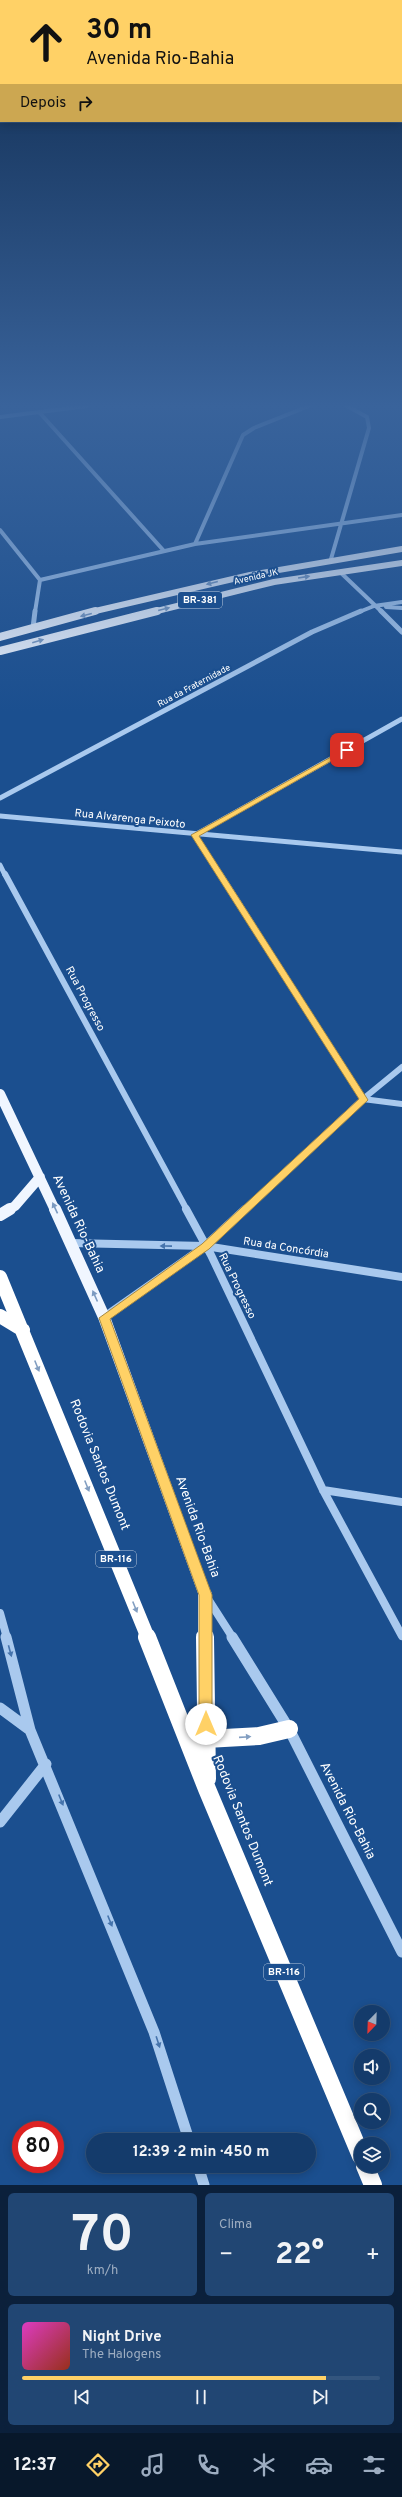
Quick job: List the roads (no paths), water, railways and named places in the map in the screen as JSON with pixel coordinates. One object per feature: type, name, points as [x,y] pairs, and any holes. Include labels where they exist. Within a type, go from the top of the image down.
[{"type":"highway","name":"Rodovia Santos Dumont","points":[[0,1277],[23,1330],[207,1788],[354,2139]]},
{"type":"highway","points":[[0,1316],[23,1330]]},
{"type":"highway","points":[[206,1595],[207,1788]]},
{"type":"highway","points":[[206,1739],[259,1736],[289,1730]]},
{"type":"highway","points":[[368,2173],[373,2185]]},
{"type":"main road","name":"Avenida JK","points":[[0,637],[234,577],[331,559],[402,549]]},
{"type":"main road","name":"Avenida JK","points":[[0,651],[274,582],[402,563]]},
{"type":"main road","name":"Avenida Rio-Bahia","points":[[0,1094],[71,1243],[104,1318],[206,1595]]},
{"type":"main road","points":[[0,1214],[15,1206],[40,1177]]},
{"type":"street","points":[[125,508],[164,551]]},
{"type":"street","points":[[195,544],[211,508]]},
{"type":"street","points":[[331,559],[345,508]]},
{"type":"street","points":[[40,580],[195,544],[402,515]]},
{"type":"street","points":[[0,530],[40,580],[33,628]]},
{"type":"street","points":[[340,572],[402,632]]},
{"type":"street","name":"Rua da Fraternidade","points":[[0,798],[312,632],[374,606],[402,602]]},
{"type":"street","points":[[374,606],[402,608]]},
{"type":"street","points":[[363,1100],[195,835],[402,719]]},
{"type":"street","name":"Rua Alvarenga Peixoto","points":[[0,816],[195,835],[402,852]]},
{"type":"street","name":"Rua Progresso","points":[[0,865],[206,1246],[323,1490],[402,1636]]},
{"type":"street","points":[[104,1318],[206,1246],[363,1100],[402,1067]]},
{"type":"street","points":[[363,1100],[402,1104]]},
{"type":"street","name":"Rua da Concórdia","points":[[71,1243],[206,1246],[402,1277]]},
{"type":"street","points":[[323,1490],[402,1502]]},
{"type":"street","name":"Avenida Rio-Bahia","points":[[206,1595],[289,1730],[402,1952]]},
{"type":"street","points":[[0,1613],[30,1730],[46,1764],[154,2032],[187,2133]]},
{"type":"street","points":[[0,1708],[30,1730]]},
{"type":"street","points":[[0,1822],[46,1764]]},
{"type":"street","points":[[200,2173],[204,2185]]}]
